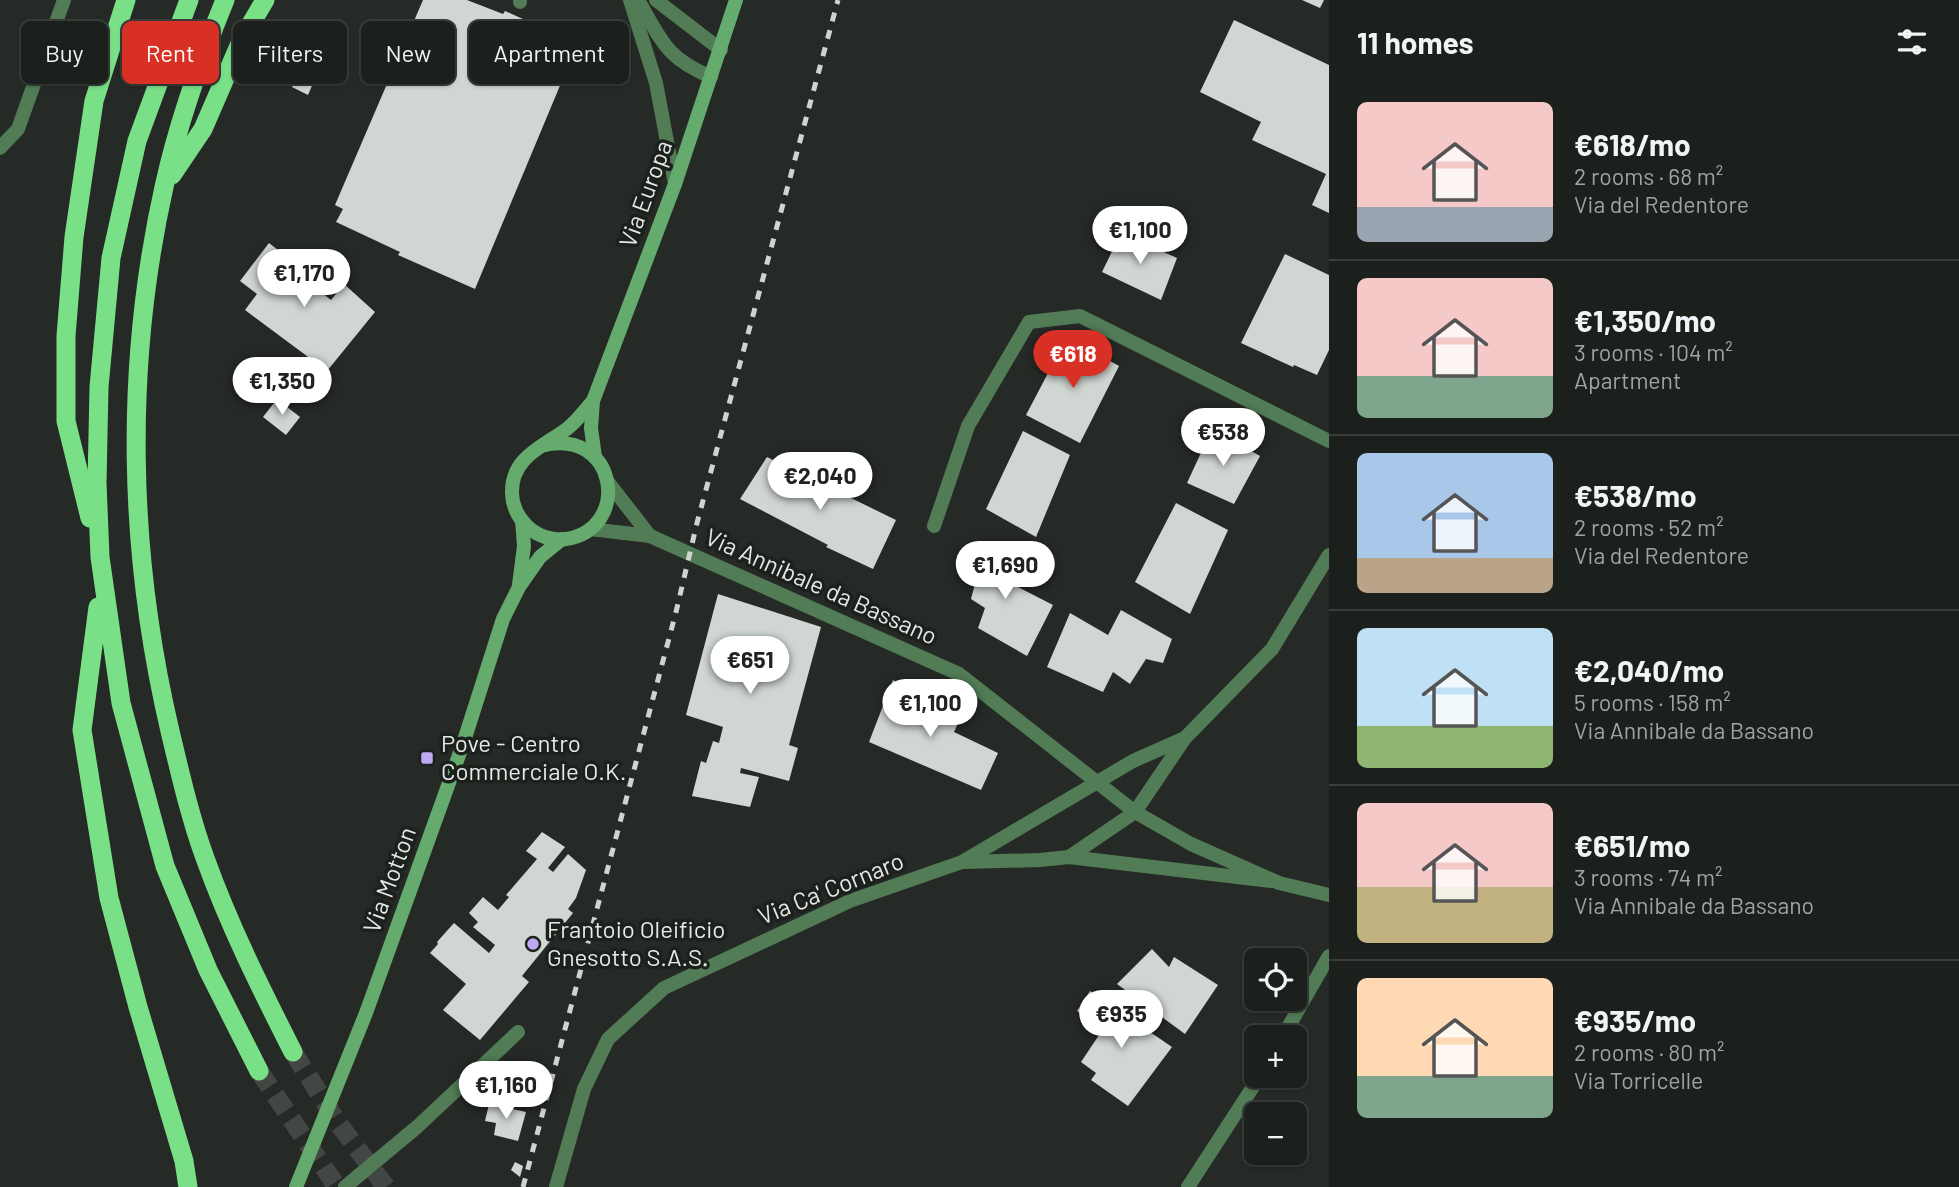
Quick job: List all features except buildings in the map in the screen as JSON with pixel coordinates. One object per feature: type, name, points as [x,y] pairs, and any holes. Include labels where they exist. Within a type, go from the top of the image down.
[{"type":"highway","points":[[100,557],[66,421],[66,336],[74,237],[94,101],[126,0]]},
{"type":"highway","points":[[189,0],[137,141],[111,258],[99,387],[97,483],[100,557],[121,704],[166,866],[208,970],[259,1071]]},
{"type":"highway","points":[[225,0],[180,123],[163,188],[144,309],[136,437],[138,515],[143,588],[151,641],[180,775],[204,855],[245,957],[293,1052]]},
{"type":"highway","points":[[163,188],[203,129],[242,39],[265,0]]},
{"type":"highway","points":[[102,578],[82,730],[109,898],[184,1161],[188,1187]]},
{"type":"highway","points":[[184,1161],[198,1187]]},
{"type":"main road","name":"Via Europa","points":[[608,482],[595,457],[591,428],[593,401],[675,184],[736,0]]},
{"type":"main road","name":"Via Europa","points":[[522,520],[512,497],[515,473],[521,462],[570,427],[593,401]]},
{"type":"main road","points":[[541,446],[570,443],[584,448],[595,457]]},
{"type":"main road","points":[[522,520],[534,532],[548,538],[577,536],[590,529],[600,518],[606,507],[608,482]]},
{"type":"main road","name":"Via Motton","points":[[519,587],[524,546],[522,520]]},
{"type":"main road","name":"Via Motton","points":[[296,1187],[366,1013],[463,744],[503,619],[519,587],[540,557],[562,539]]},
{"type":"street","points":[[0,148],[18,129],[64,0]]},
{"type":"street","points":[[630,0],[656,83],[675,184]]},
{"type":"street","points":[[638,0],[668,51],[679,61],[711,77]]},
{"type":"street","points":[[656,0],[721,50]]},
{"type":"street","points":[[934,526],[968,426],[1029,322],[1080,316],[1329,441]]},
{"type":"street","name":"Via Annibale da Bassano","points":[[608,482],[650,536]]},
{"type":"street","name":"Via Annibale da Bassano","points":[[590,529],[650,536],[959,674],[1135,812],[1191,844],[1279,883],[1329,895]]},
{"type":"street","points":[[1135,812],[1185,738],[1272,649],[1329,555]]},
{"type":"street","name":"Via Ca' Cornaro","points":[[556,1187],[583,1088],[608,1039],[664,988],[850,901],[962,862],[1133,761],[1185,738]]},
{"type":"street","name":"Via Ca' Cornaro","points":[[1069,857],[1135,812]]},
{"type":"street","name":"Via Ca' Cornaro","points":[[962,862],[1069,857],[1279,883]]},
{"type":"street","points":[[1289,1025],[1329,956]]},
{"type":"street","points":[[345,1187],[417,1127],[518,1032]]},
{"type":"street","points":[[1188,1187],[1252,1088]]},
{"type":"tunnel","points":[[293,1052],[338,1123],[386,1187]]},
{"type":"tunnel","points":[[259,1071],[337,1187]]},
{"type":"railway","points":[[523,1187],[676,612],[697,523],[838,0]]},
{"type":"place","name":"Pove - Centro Commerciale O.K.","points":[[427,758]]},
{"type":"place","name":"Frantoio Oleificio Gnesotto S.A.S.","points":[[533,944]]}]
